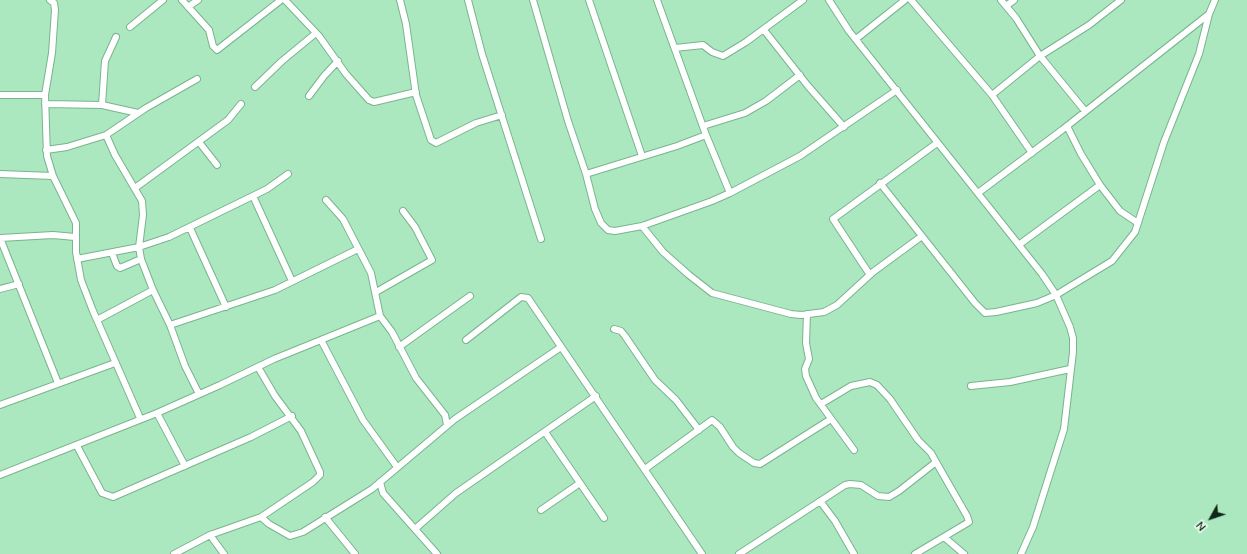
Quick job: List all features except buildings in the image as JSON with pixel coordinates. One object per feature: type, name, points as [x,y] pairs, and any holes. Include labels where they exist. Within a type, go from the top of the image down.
[{"type":"street","points":[[50,0],[54,3],[56,10],[45,95],[46,150],[53,176],[73,213],[76,223],[75,237],[77,259],[82,280],[115,363],[140,418]]},
{"type":"street","points":[[130,27],[163,0]]},
{"type":"street","points":[[182,0],[209,30],[213,46],[217,50],[281,0]]},
{"type":"street","points":[[188,7],[198,0]]},
{"type":"street","points":[[285,0],[316,33],[358,88],[371,102],[416,92]]},
{"type":"street","points":[[400,0],[406,24],[416,92],[433,143],[476,123],[502,115]]},
{"type":"street","points":[[468,0],[482,54],[541,239]]},
{"type":"street","points":[[533,0],[568,121],[586,174],[595,209],[604,227],[615,232],[642,226],[730,193],[800,156],[897,90]]},
{"type":"street","points":[[589,0],[642,156]]},
{"type":"street","points":[[657,0],[706,135],[730,193]]},
{"type":"street","points":[[675,48],[703,45],[712,52],[723,56],[764,30],[804,0]]},
{"type":"street","points":[[829,0],[856,39],[937,143],[1020,244],[1056,295],[1070,327],[1073,338],[1066,416],[1062,434],[1033,527],[1022,554]]},
{"type":"street","points":[[856,39],[905,0]]},
{"type":"street","points":[[911,0],[992,95],[1032,153]]},
{"type":"street","points":[[1001,0],[1040,56],[1085,111]]},
{"type":"street","points":[[1006,6],[1014,0]]},
{"type":"street","points":[[992,95],[1040,56],[1089,25],[1121,0]]},
{"type":"street","points":[[880,182],[985,313],[1037,303],[1056,295],[1112,261],[1126,246],[1135,232],[1164,142],[1199,54],[1209,14],[1215,0]]},
{"type":"street","points":[[978,193],[1068,126],[1209,14]]},
{"type":"street","points":[[764,30],[844,127]]},
{"type":"street","points":[[255,87],[282,61],[316,33]]},
{"type":"street","points":[[102,105],[106,61],[116,37]]},
{"type":"street","points":[[310,96],[324,76],[338,62]]},
{"type":"street","points":[[703,126],[745,113],[766,101],[800,75]]},
{"type":"street","points":[[46,150],[67,147],[106,135],[197,79]]},
{"type":"street","points":[[0,95],[45,95]]},
{"type":"street","points":[[45,104],[102,105],[138,114]]},
{"type":"street","points":[[135,188],[228,120],[241,104]]},
{"type":"street","points":[[1068,126],[1084,159],[1100,185],[1120,211],[1138,223]]},
{"type":"street","points":[[106,135],[115,155],[142,201],[143,207],[139,247],[141,259],[153,290],[170,325],[185,366],[200,394]]},
{"type":"street","points":[[586,174],[677,146],[706,135]]},
{"type":"street","points":[[199,142],[218,165]]},
{"type":"street","points":[[870,275],[832,219],[880,182],[937,143]]},
{"type":"street","points":[[0,174],[53,176]]},
{"type":"street","points":[[77,259],[139,247],[190,228],[253,196],[288,174]]},
{"type":"street","points":[[1020,244],[1100,185]]},
{"type":"street","points":[[253,196],[292,281]]},
{"type":"street","points":[[326,200],[343,219],[371,273],[380,316],[392,332],[416,378],[445,415],[447,425]]},
{"type":"street","points":[[376,292],[432,260],[415,227],[403,211]]},
{"type":"street","points":[[642,226],[663,252],[712,293],[791,314],[824,312],[837,305],[870,275],[922,236]]},
{"type":"street","points":[[190,228],[226,307]]},
{"type":"street","points":[[58,383],[0,238],[54,235],[75,237]]},
{"type":"street","points":[[170,325],[226,307],[292,281],[358,249]]},
{"type":"street","points":[[112,253],[117,266],[120,268],[141,259]]},
{"type":"street","points":[[0,289],[18,284]]},
{"type":"street","points":[[97,320],[153,290]]},
{"type":"street","points":[[399,347],[470,296]]},
{"type":"street","points":[[466,340],[521,297],[525,297],[531,301],[702,554]]},
{"type":"street","points":[[807,314],[806,342],[809,359],[805,372],[816,398],[854,450]]},
{"type":"street","points":[[0,476],[77,446],[140,418],[157,413],[258,367],[380,316]]},
{"type":"street","points":[[614,329],[621,331],[655,380],[676,400],[699,430]]},
{"type":"street","points":[[321,340],[363,420],[397,467]]},
{"type":"street","points":[[261,517],[269,524],[290,536],[303,532],[372,489],[447,425],[561,347]]},
{"type":"street","points":[[0,405],[115,363]]},
{"type":"street","points":[[174,554],[210,534],[261,517],[313,482],[320,475],[319,468],[292,416],[276,396],[258,367]]},
{"type":"street","points":[[971,386],[1010,382],[1070,369]]},
{"type":"street","points":[[821,404],[851,386],[870,382],[877,385],[890,399],[918,440],[931,453],[969,520],[968,523],[915,554]]},
{"type":"street","points":[[416,529],[456,493],[596,396]]},
{"type":"street","points":[[157,413],[185,466]]},
{"type":"street","points":[[445,415],[455,419]]},
{"type":"street","points":[[77,446],[102,493],[109,497],[185,466],[292,416]]},
{"type":"street","points":[[645,469],[669,453],[709,422],[716,422],[733,447],[746,458],[760,464],[831,419]]},
{"type":"street","points":[[545,432],[604,518]]},
{"type":"street","points":[[739,554],[820,501],[850,484],[861,485],[878,496],[889,497],[936,462]]},
{"type":"street","points":[[380,482],[383,493],[437,554]]},
{"type":"street","points":[[541,510],[580,483]]},
{"type":"street","points":[[372,489],[383,493]]},
{"type":"street","points":[[820,501],[835,521],[854,554]]},
{"type":"street","points":[[325,517],[355,554]]},
{"type":"street","points":[[210,534],[224,554]]},
{"type":"street","points":[[944,537],[964,554]]}]
